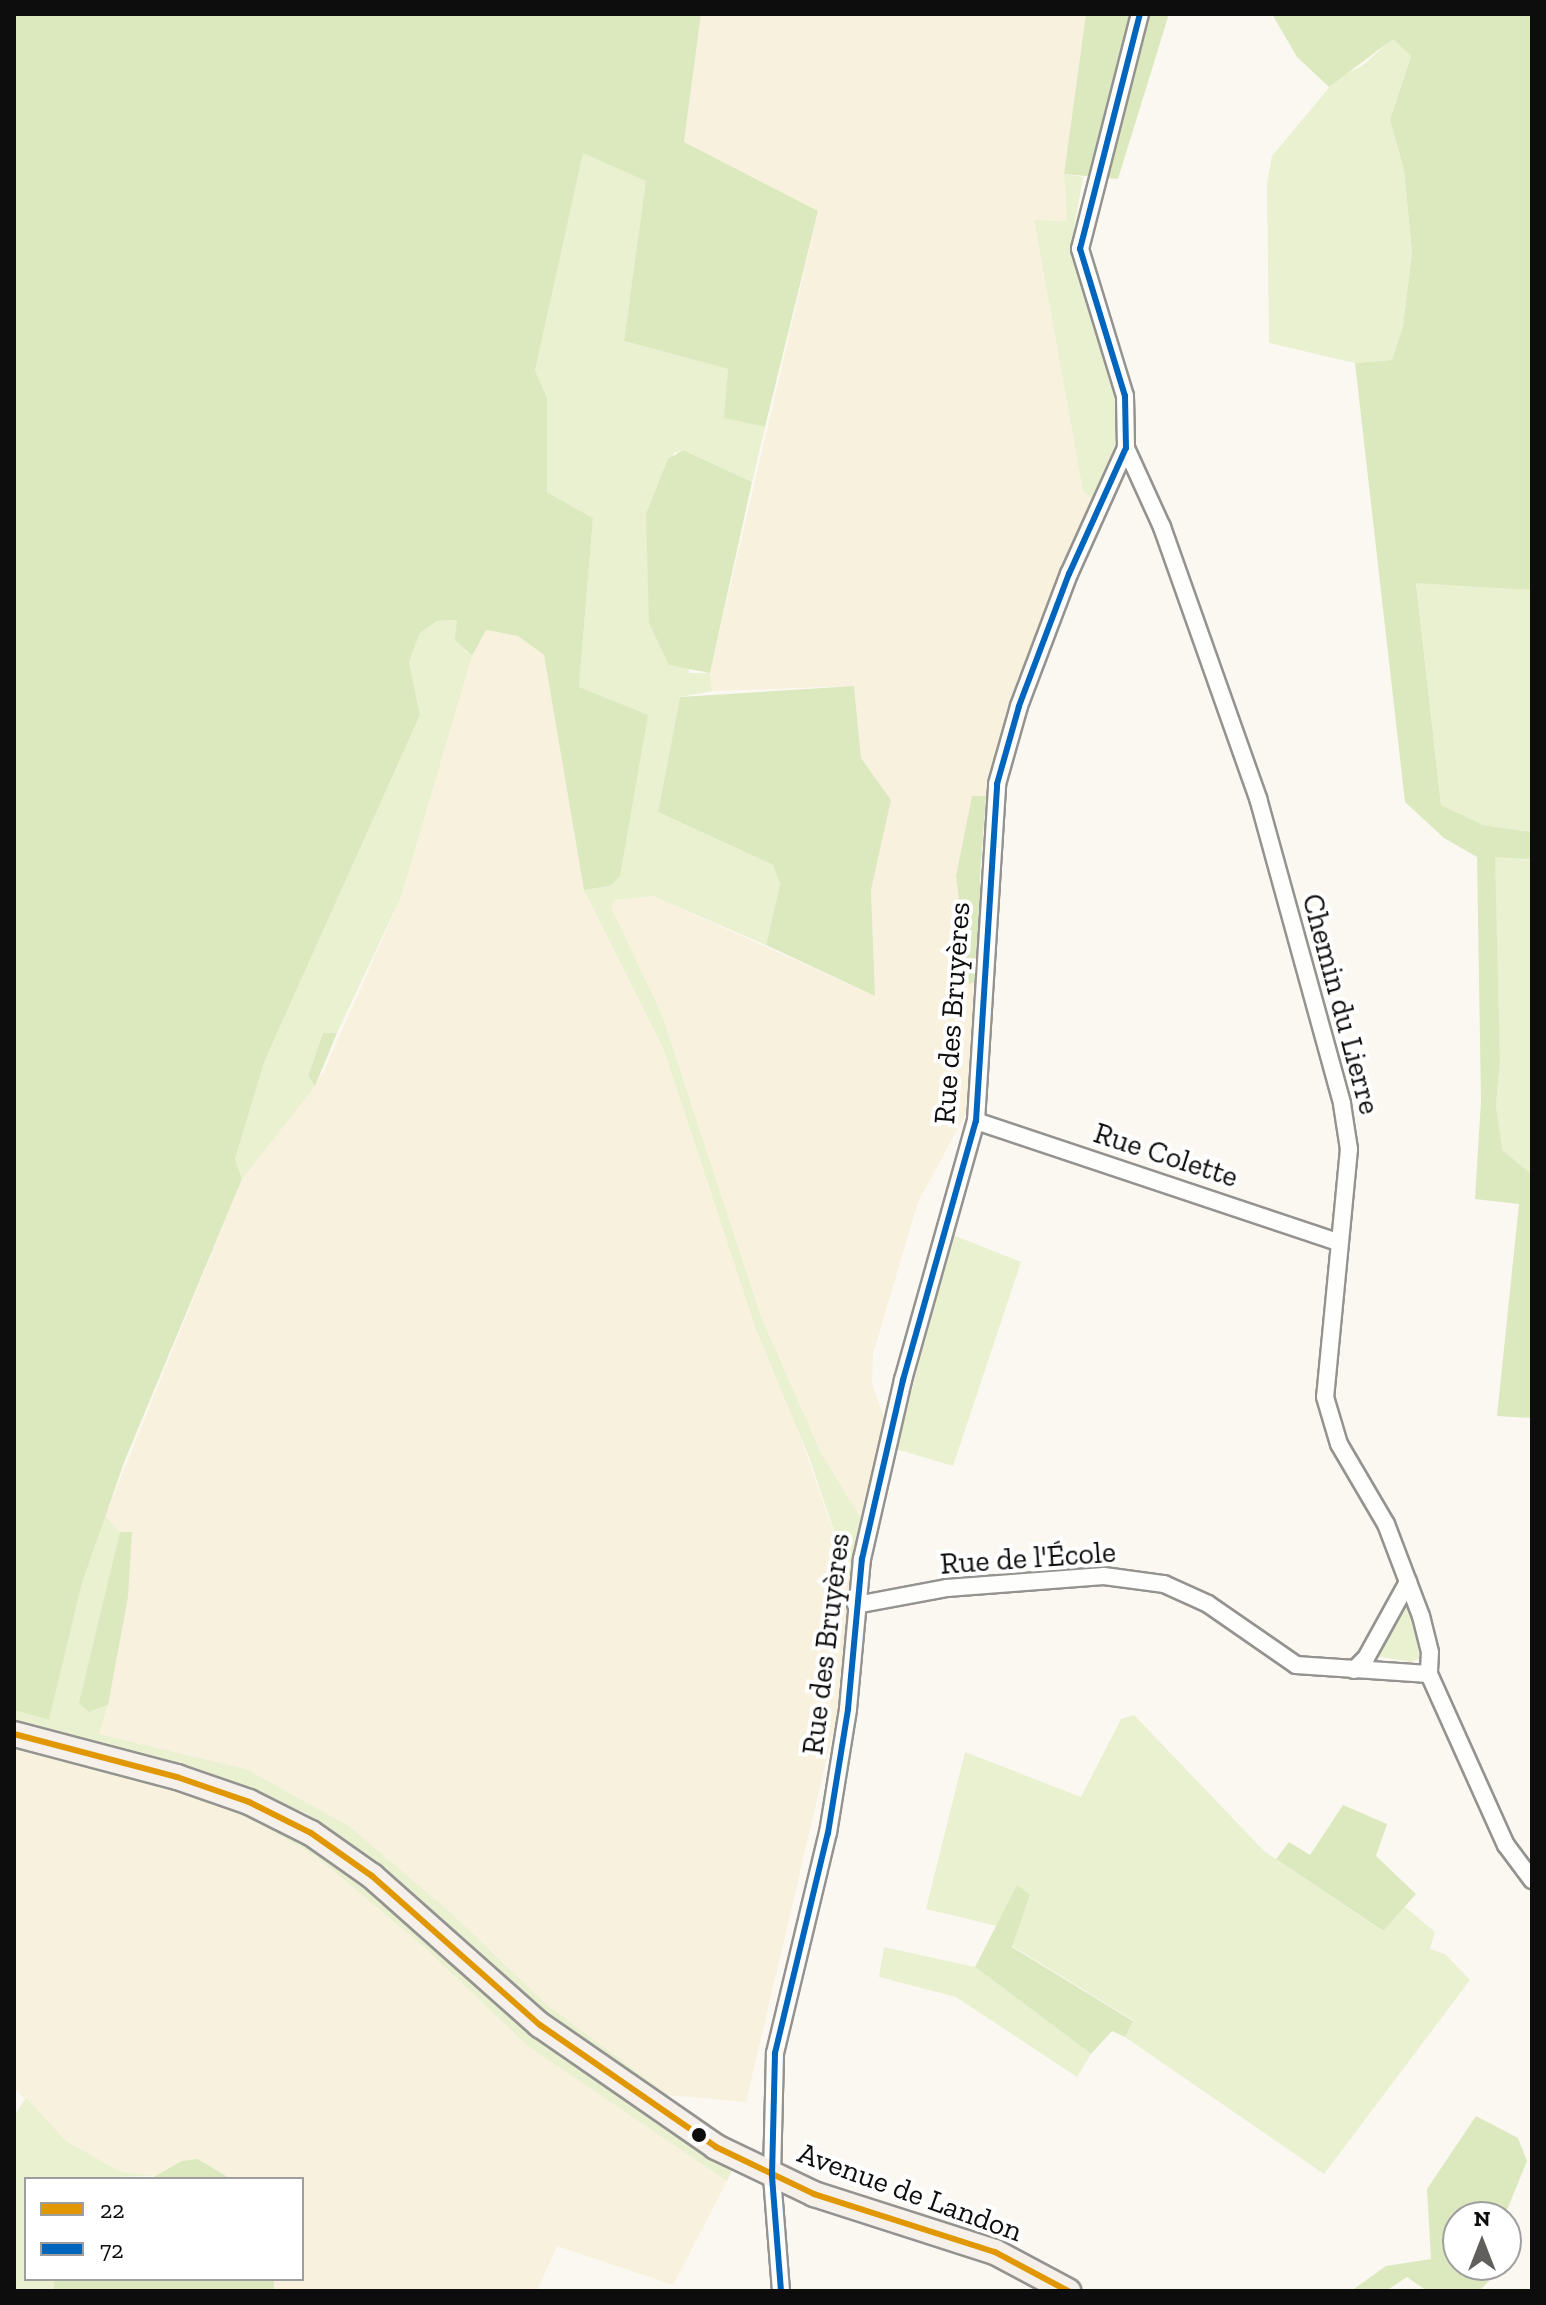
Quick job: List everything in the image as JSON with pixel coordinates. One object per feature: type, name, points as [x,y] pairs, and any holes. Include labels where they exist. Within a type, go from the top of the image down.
[{"type":"street","name":"Rue des Bruyères","points":[[781,2291],[772,2176],[775,2053],[828,1833],[848,1709],[856,1605],[903,1380],[976,1121],[997,784],[1019,706],[1064,589],[1126,448],[1125,396],[1080,249],[1140,14]]},
{"type":"street","name":"Chemin du Lierre","points":[[1126,448],[1135,460],[1162,527],[1258,798],[1342,1104],[1349,1149],[1325,1397],[1339,1444],[1386,1524],[1408,1582],[1430,1652],[1429,1674]]},
{"type":"street","name":"Rue Colette","points":[[976,1121],[1338,1242]]},
{"type":"street","name":"Rue de l'École","points":[[856,1605],[947,1588],[1104,1576],[1164,1584],[1208,1604],[1296,1665],[1429,1674]]},
{"type":"street","points":[[1354,1670],[1373,1647],[1408,1582]]},
{"type":"street","points":[[1429,1674],[1506,1845],[1532,1880]]},
{"type":"street","name":"Avenue de Landon","points":[[14,1734],[177,1777],[249,1802],[311,1833],[372,1876],[540,2025],[716,2147],[772,2176],[995,2252],[1068,2291]]},
{"type":"shaded area","points":[[701,14],[1086,14],[1064,174],[1067,221],[1034,220],[1083,491],[1093,499],[1009,714],[986,796],[972,797],[956,876],[970,983],[981,979],[969,1108],[918,1202],[873,1354],[872,1384],[886,1423],[863,1522],[820,1451],[761,1315],[662,1015],[611,907],[613,900],[653,896],[875,996],[871,890],[891,800],[861,758],[854,686],[712,691],[710,673],[818,212],[684,142]]},
{"type":"shaded area","points":[[485,630],[518,636],[544,655],[584,890],[664,1050],[851,1581],[836,1719],[746,2102],[668,2095],[546,2004],[451,1913],[349,1826],[246,1769],[98,1734],[108,1705],[132,1533],[120,1532],[105,1516],[242,1179],[323,1073],[401,897],[472,656]]},
{"type":"shaded area","points":[[14,1749],[157,1785],[250,1818],[318,1858],[425,1948],[529,2047],[727,2181],[673,2285],[557,2246],[537,2291],[269,2291],[273,2281],[304,2281],[304,2177],[228,2177],[198,2159],[154,2176],[121,2172],[66,2141],[14,2088]]},
{"type":"green space","points":[[14,14],[701,14],[684,142],[818,211],[765,427],[724,418],[728,369],[624,341],[646,181],[583,153],[535,371],[547,398],[547,492],[593,518],[579,687],[648,715],[620,876],[610,886],[584,890],[544,655],[518,636],[486,630],[472,656],[455,640],[457,620],[437,621],[420,633],[409,662],[420,715],[265,1060],[235,1159],[242,1179],[125,1460],[82,1583],[49,1720],[14,1710]]},
{"type":"green space","points":[[1086,14],[1169,14],[1118,179],[1064,174]]},
{"type":"green space","points":[[1272,14],[1532,14],[1532,590],[1416,583],[1441,805],[1483,825],[1532,832],[1532,859],[1495,857],[1500,1061],[1496,1105],[1502,1150],[1532,1175],[1532,1418],[1497,1416],[1519,1204],[1475,1199],[1481,1101],[1477,857],[1444,838],[1405,802],[1355,363],[1392,360],[1403,326],[1412,253],[1404,170],[1390,120],[1411,56],[1393,39],[1329,87],[1297,57]]},
{"type":"green space","points":[[1393,38],[1411,56],[1390,120],[1404,170],[1412,253],[1403,326],[1392,360],[1355,363],[1269,343],[1267,183],[1272,156],[1338,77],[1362,66]]},
{"type":"green space","points":[[583,152],[647,181],[624,341],[728,369],[725,418],[765,427],[752,482],[683,450],[673,453],[689,673],[710,673],[712,691],[680,697],[658,812],[773,865],[780,884],[766,945],[653,896],[614,900],[611,907],[662,1015],[761,1316],[820,1451],[863,1522],[851,1581],[809,1457],[756,1329],[664,1050],[584,890],[610,886],[579,687],[593,518],[547,492],[535,371]]},
{"type":"green space","points":[[1064,174],[1083,177],[1074,228],[1076,270],[1119,405],[1117,440],[1093,499],[1083,491],[1034,220],[1067,221]]},
{"type":"green space","points":[[683,450],[752,482],[710,673],[669,665],[649,623],[646,514],[668,459]]},
{"type":"green space","points":[[1416,582],[1532,590],[1532,832],[1482,825],[1441,805]]},
{"type":"green space","points":[[458,620],[465,651],[472,656],[401,897],[337,1033],[323,1033],[308,1076],[315,1086],[242,1179],[235,1159],[265,1060],[420,715],[409,662],[420,633],[437,621]]},
{"type":"green space","points":[[854,686],[861,758],[891,800],[871,890],[875,996],[766,945],[780,884],[773,865],[658,812],[680,697]]},
{"type":"green space","points":[[972,796],[986,796],[980,876],[981,979],[969,984],[956,876]]},
{"type":"green space","points":[[1494,856],[1532,859],[1532,1175],[1501,1150],[1496,1105],[1500,1061]]},
{"type":"green space","points":[[323,1033],[337,1033],[315,1086],[308,1076]]},
{"type":"green space","points":[[953,1235],[1021,1262],[953,1466],[896,1449]]},
{"type":"green space","points":[[105,1516],[120,1532],[94,1649],[90,1712],[108,1705],[99,1734],[246,1769],[349,1826],[451,1913],[546,2004],[668,2095],[642,2092],[524,2000],[367,1855],[306,1813],[199,1769],[14,1720],[14,1710],[49,1720],[82,1583]]},
{"type":"green space","points":[[120,1532],[132,1532],[128,1597],[108,1705],[89,1712],[79,1703]]},
{"type":"green space","points":[[1404,1600],[1409,1601],[1420,1658],[1411,1662],[1375,1656]]},
{"type":"green space","points":[[1134,1715],[1264,1851],[1382,1931],[1404,1906],[1435,1932],[1430,1949],[1445,1954],[1470,1980],[1324,2174],[1125,2037],[1133,2020],[1012,1946],[1030,1896],[1017,1886],[997,1926],[926,1909],[965,1752],[1081,1797],[1121,1719]]},
{"type":"green space","points":[[14,1739],[192,1784],[319,1843],[734,2167],[727,2181],[529,2047],[425,1948],[318,1858],[250,1818],[157,1785],[14,1749]]},
{"type":"green space","points":[[1343,1805],[1387,1824],[1376,1856],[1416,1894],[1383,1931],[1276,1859],[1289,1842],[1310,1855]]},
{"type":"green space","points":[[1017,1885],[1030,1895],[1012,1947],[1133,2021],[1125,2037],[1112,2031],[1091,2054],[975,1967]]},
{"type":"green space","points":[[884,1947],[975,1967],[1091,2054],[1077,2077],[956,1997],[879,1977]]},
{"type":"green space","points":[[26,2098],[66,2141],[121,2172],[154,2176],[24,2177],[24,2281],[54,2281],[55,2291],[14,2291],[14,2116]]},
{"type":"green space","points":[[1476,2116],[1518,2138],[1527,2161],[1511,2201],[1442,2201],[1442,2281],[1489,2281],[1479,2291],[1427,2291],[1407,2277],[1386,2291],[1351,2291],[1386,2266],[1431,2259],[1427,2189]]},
{"type":"green space","points":[[198,2159],[228,2177],[154,2177],[182,2161]]},
{"type":"green space","points":[[54,2281],[274,2281],[274,2291],[54,2291]]},
{"type":"transit line","name":"72","points":[[781,2291],[772,2176],[775,2053],[828,1833],[848,1709],[862,1559],[903,1380],[976,1121],[997,784],[1019,706],[1069,574],[1126,448],[1125,396],[1080,249],[1140,14]]},
{"type":"transit line","name":"22","points":[[14,1734],[177,1777],[249,1802],[311,1833],[372,1876],[540,2025],[716,2147],[814,2194],[995,2252],[1068,2291]]}]
